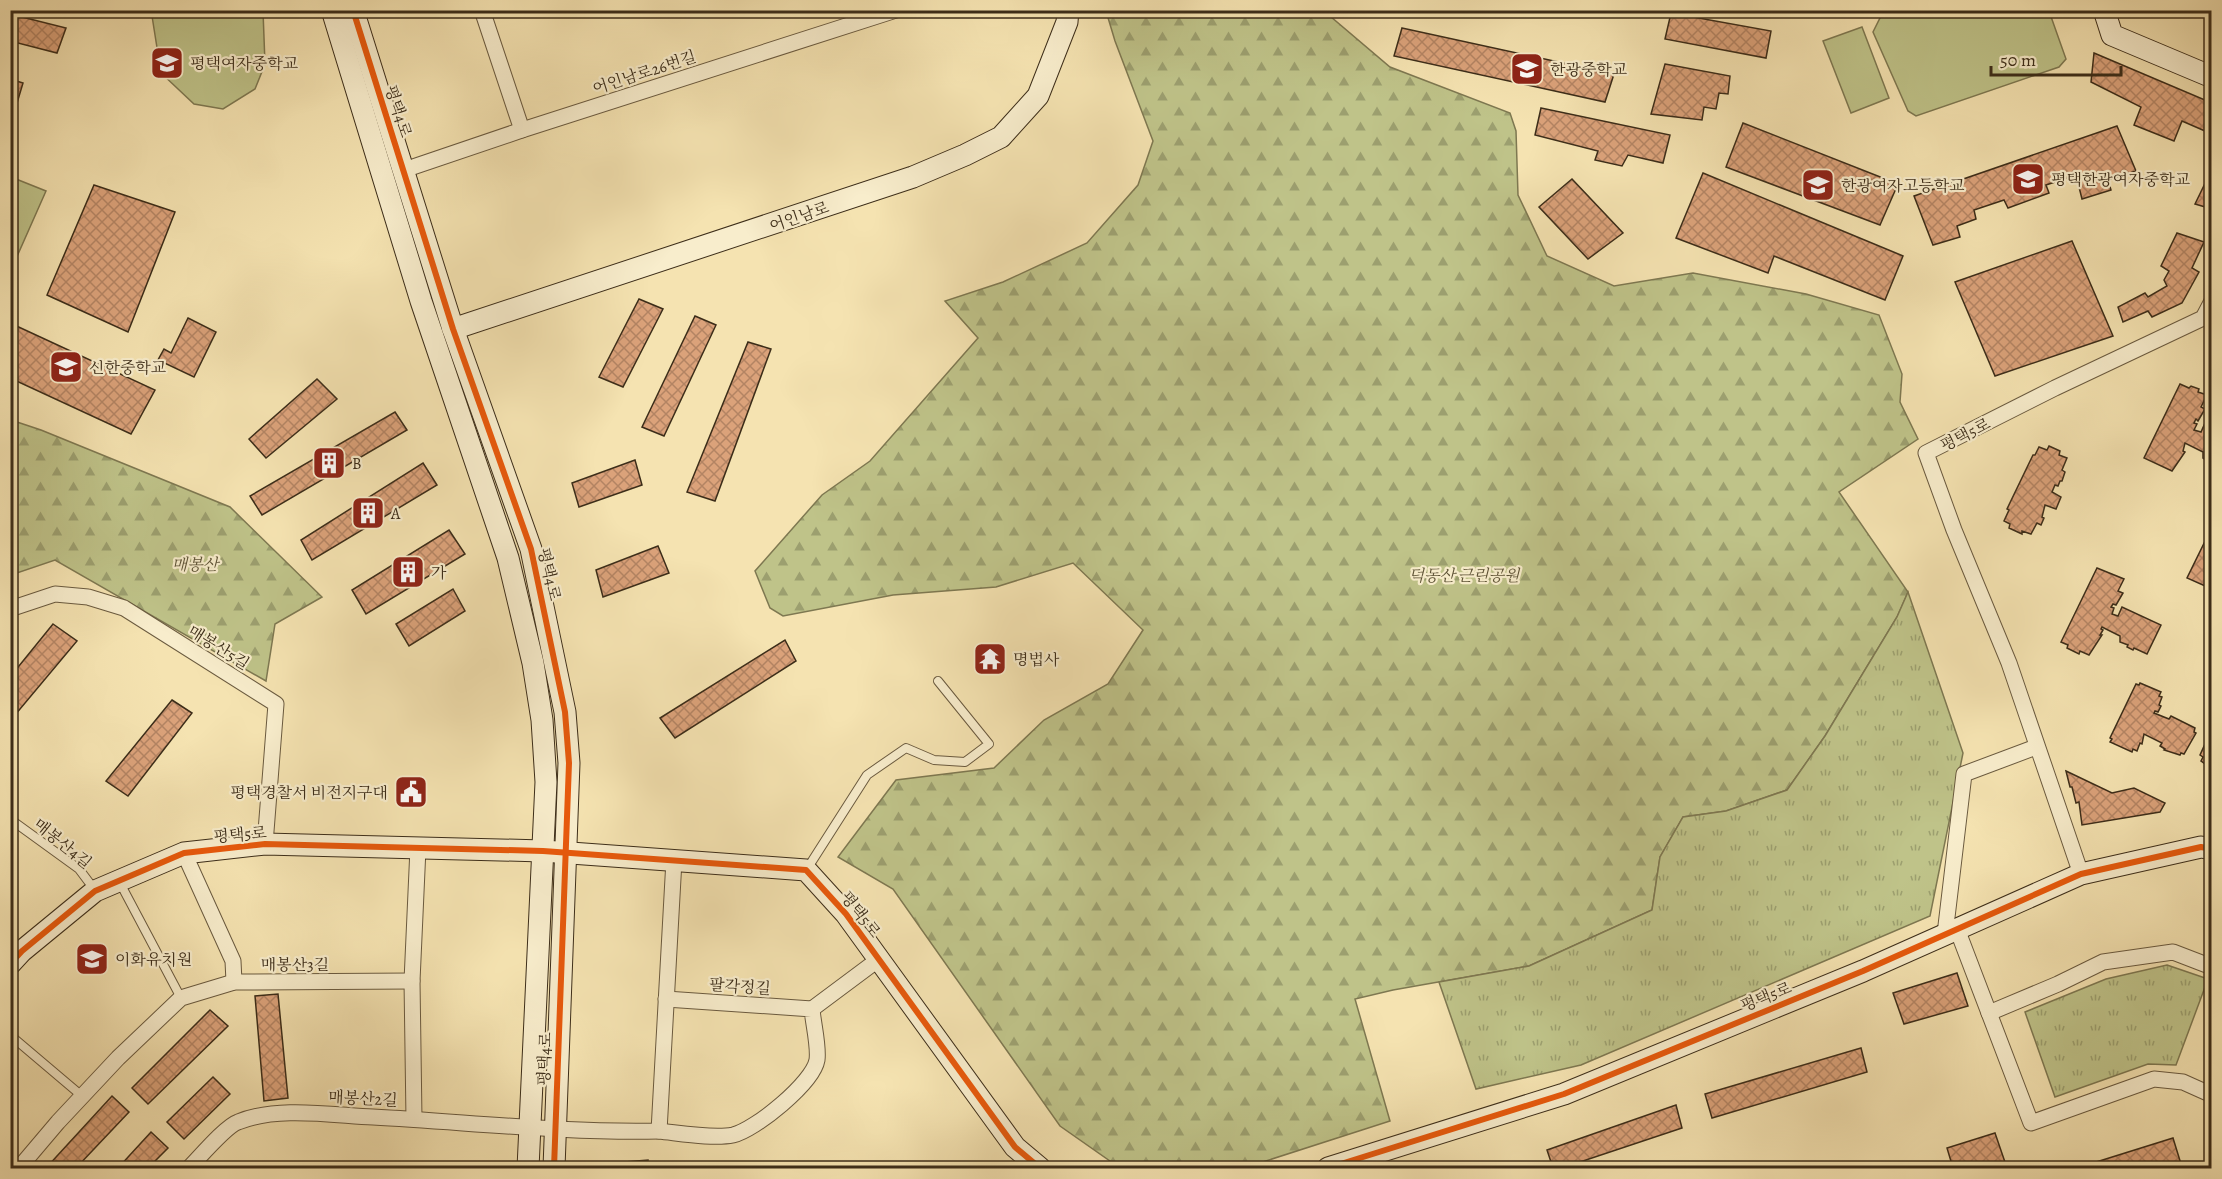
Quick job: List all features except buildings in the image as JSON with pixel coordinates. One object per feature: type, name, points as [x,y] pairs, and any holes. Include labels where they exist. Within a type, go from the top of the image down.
[{"type":"street","name":"평택4로","points":[[332,10],[420,301],[508,558],[532,663],[542,720],[546,782],[528,1168]]},
{"type":"street","name":"평택4로","points":[[353,10],[453,329],[531,549],[565,712],[569,763],[555,1168]]},
{"type":"street","points":[[482,10],[522,130]]},
{"type":"street","name":"어인남로26번길","points":[[404,170],[896,10]]},
{"type":"street","name":"어인남로","points":[[453,329],[914,177],[1001,137],[1038,96],[1067,22],[1068,10]]},
{"type":"street","points":[[2104,10],[2112,34],[2211,77]]},
{"type":"street","name":"평택5로","points":[[2081,874],[2036,747],[2010,663],[1954,530],[1926,453],[2055,388],[2203,318],[2211,301]]},
{"type":"street","name":"매봉산5길","points":[[10,609],[55,594],[88,597],[124,608],[276,704],[265,844]]},
{"type":"street","points":[[2036,747],[1964,774],[1951,932],[1989,1013],[2031,1123],[2154,1079],[2183,1082],[2211,1095]]},
{"type":"street","name":"평택5로","points":[[10,964],[22,951],[95,891],[184,854],[265,844],[565,852]]},
{"type":"street","name":"평택5로","points":[[1328,1168],[1564,1094],[1863,971],[2081,874],[2201,847],[2211,849]]},
{"type":"street","points":[[414,1119],[412,981],[418,848]]},
{"type":"street","points":[[565,852],[806,870]]},
{"type":"street","points":[[184,854],[233,961],[234,982]]},
{"type":"street","points":[[659,1131],[674,860]]},
{"type":"street","name":"평택5로","points":[[806,870],[846,914],[1015,1147],[1040,1168]]},
{"type":"street","points":[[1989,1013],[2103,962],[2173,952],[2211,967]]},
{"type":"street","points":[[555,1130],[659,1131],[695,1135],[733,1135],[752,1125],[782,1105],[810,1077],[817,1059],[812,1009],[879,959]]},
{"type":"street","name":"매봉산3길","points":[[20,1168],[82,1096],[181,998],[234,982],[412,981]]},
{"type":"street","name":"팔각정길","points":[[666,999],[812,1009]]},
{"type":"street","name":"매봉산2길","points":[[189,1168],[235,1122],[297,1113],[555,1130]]},
{"type":"lane","points":[[806,870],[867,775],[906,748],[934,760],[965,762],[989,744],[938,681]]},
{"type":"lane","name":"매봉산4길","points":[[10,819],[79,869],[95,891]]},
{"type":"lane","points":[[118,881],[181,998]]},
{"type":"lane","points":[[10,1035],[82,1096]]},
{"type":"green space","points":[[155,11],[263,11],[265,64],[255,89],[223,109],[194,104],[161,73],[152,16]]},
{"type":"green space","name":"덕동산 근린공원","points":[[1106,11],[1324,11],[1390,67],[1510,113],[1516,131],[1518,195],[1547,256],[1614,286],[1693,273],[1806,294],[1879,315],[1902,374],[1900,402],[1918,439],[1839,492],[1908,592],[1897,617],[1825,736],[1787,790],[1726,811],[1683,817],[1660,857],[1652,910],[1529,966],[1355,999],[1390,1121],[1244,1168],[1120,1168],[1060,1126],[893,889],[838,857],[896,780],[994,768],[1044,720],[1108,684],[1143,630],[1073,563],[996,587],[893,595],[783,616],[770,608],[755,571],[822,495],[870,461],[978,338],[945,301],[1003,282],[1087,243],[1138,185],[1153,141]]},
{"type":"green space","points":[[1898,11],[2049,11],[2066,59],[2059,67],[1916,116],[1908,111],[1873,32],[1881,16]]},
{"type":"green space","points":[[1862,27],[1889,98],[1851,113],[1823,41]]},
{"type":"green space","points":[[10,177],[46,191],[11,270]]},
{"type":"green space","name":"매봉산","points":[[11,420],[230,507],[322,597],[275,624],[266,681],[55,560],[11,575]]},
{"type":"green space","points":[[1908,592],[1963,753],[1930,916],[1581,1065],[1476,1089],[1439,982],[1529,966],[1652,910],[1660,857],[1683,817],[1726,811],[1787,790],[1825,736],[1897,617]]},
{"type":"green space","points":[[2167,965],[2208,979],[2176,1065],[2148,1064],[2055,1097],[2025,1012],[2106,979]]},
{"type":"cycle path","points":[[353,10],[453,329],[531,549],[565,712],[569,763],[554,1168]]},
{"type":"cycle path","points":[[10,964],[22,951],[95,891],[184,853],[265,844],[543,851],[806,870],[846,914],[1015,1147],[1040,1168]]},
{"type":"cycle path","points":[[1328,1168],[1564,1094],[1863,971],[2081,874],[2201,847],[2212,849]]},
{"type":"place","name":"평택여자중학교","points":[[167,63]]},
{"type":"place","name":"한광중학교","points":[[1527,69]]},
{"type":"place","name":"평택한광여자중학교","points":[[2028,179]]},
{"type":"place","name":"한광여자고등학교","points":[[1818,185]]},
{"type":"place","name":"신한중학교","points":[[66,367]]},
{"type":"place","name":"B","points":[[329,463]]},
{"type":"place","name":"A","points":[[368,513]]},
{"type":"place","name":"가","points":[[408,572]]},
{"type":"place","name":"명법사","points":[[990,659]]},
{"type":"place","name":"평택경찰서 비전지구대","points":[[411,792]]},
{"type":"place","name":"이화유치원","points":[[92,959]]}]
